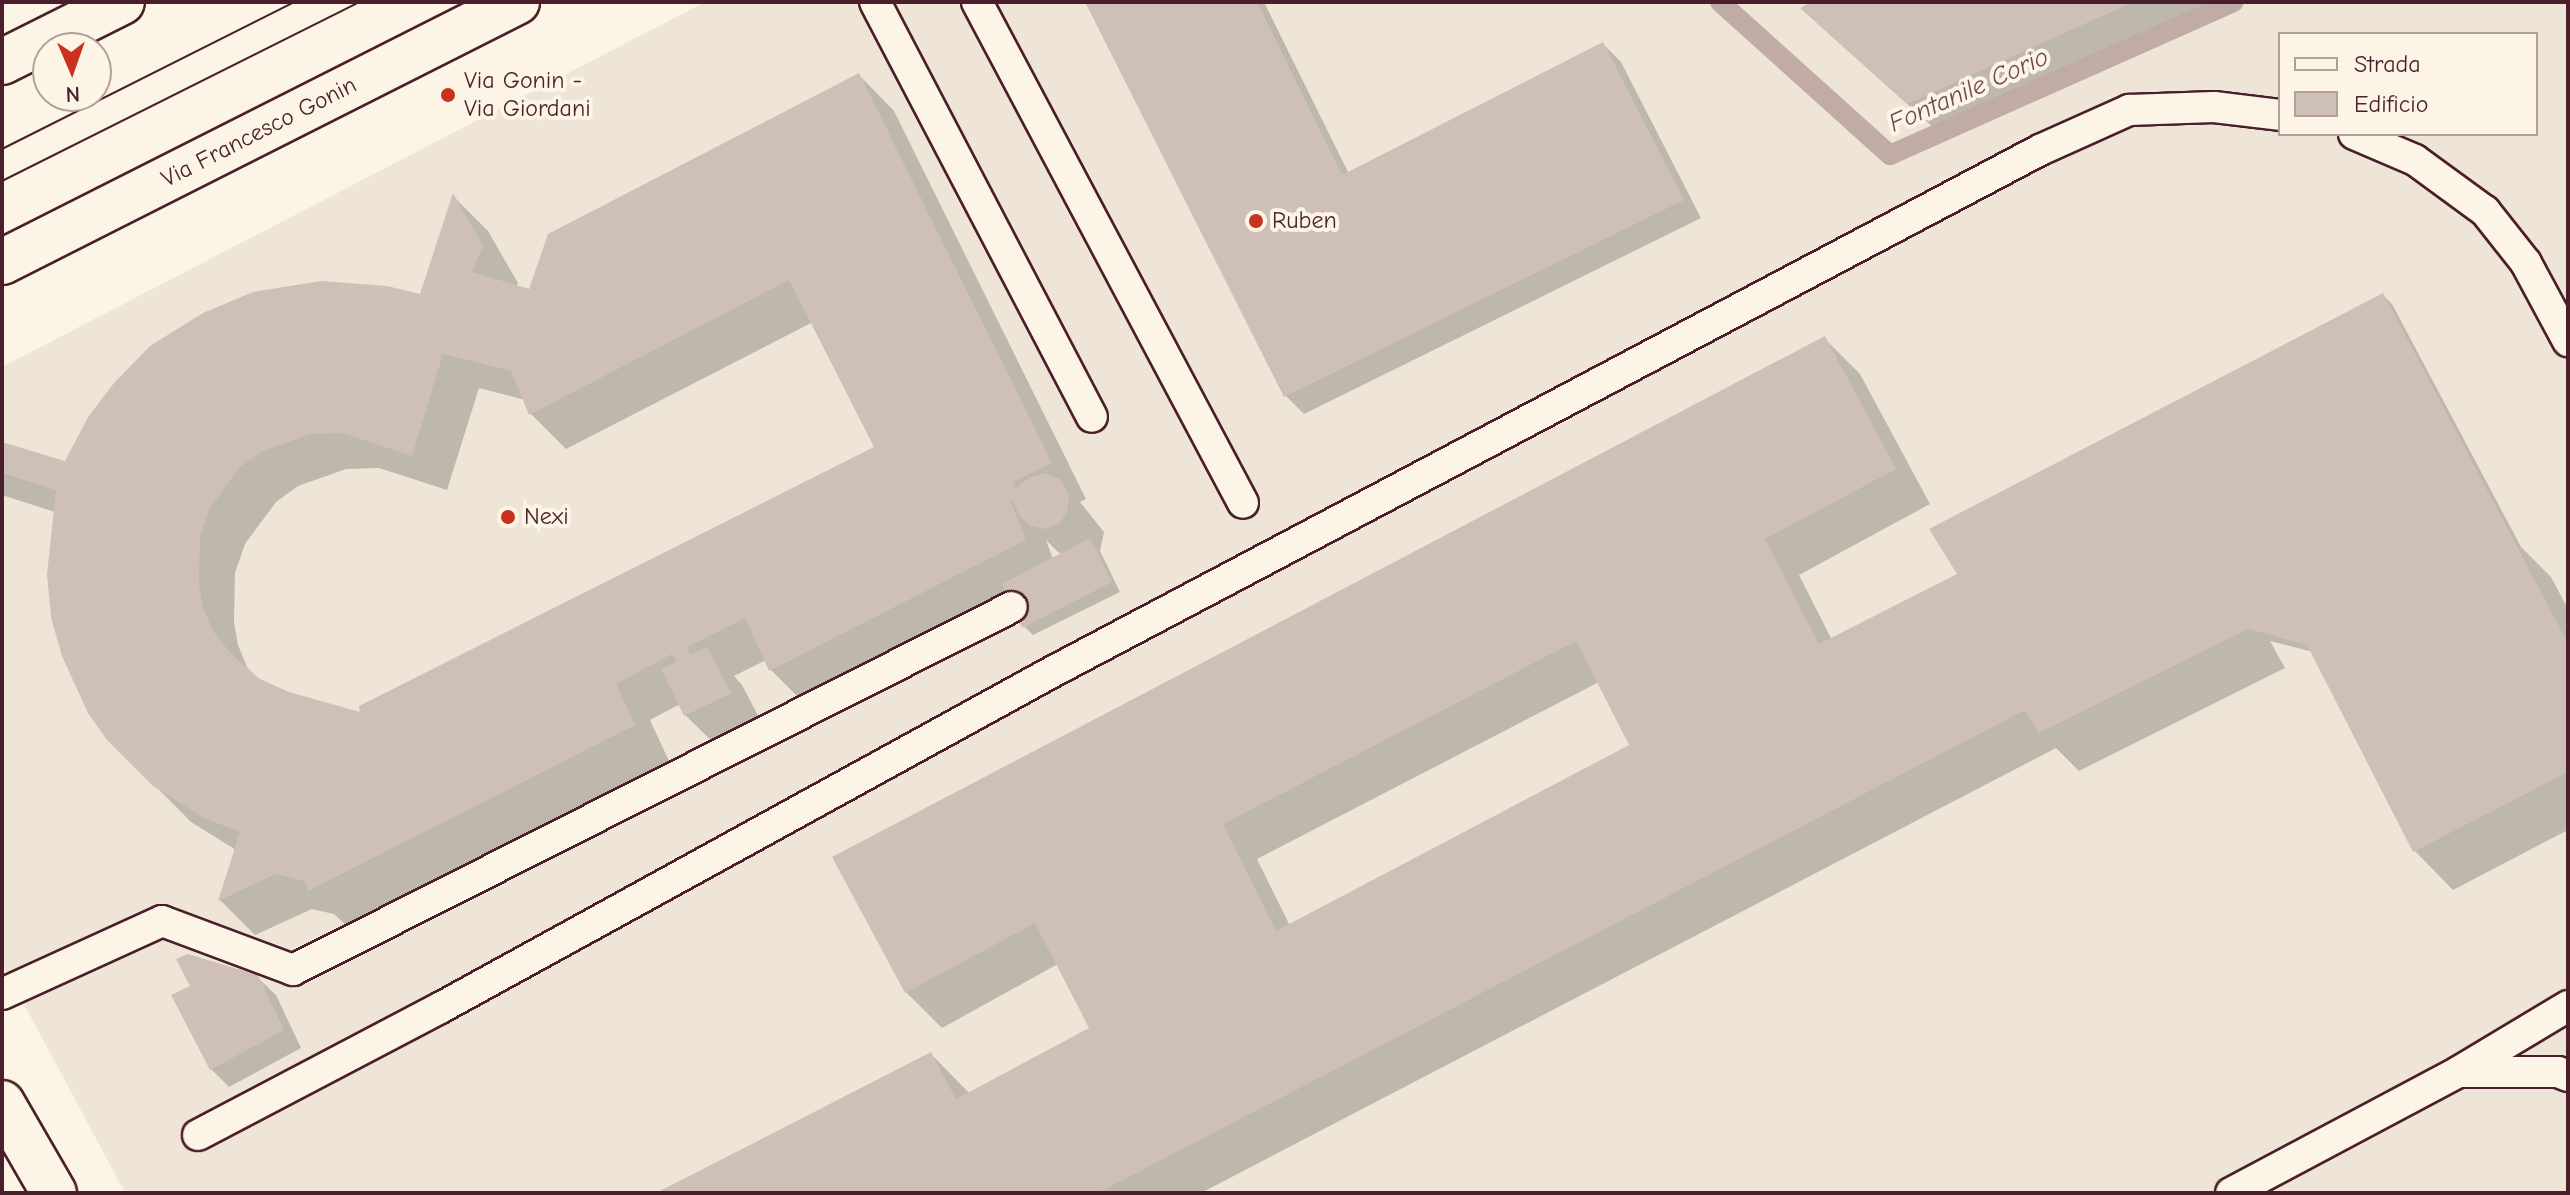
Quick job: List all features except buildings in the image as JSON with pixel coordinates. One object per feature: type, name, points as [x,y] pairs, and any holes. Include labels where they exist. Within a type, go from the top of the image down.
[{"type":"street","points":[[2,62],[122,2]]},
{"type":"street","name":"Via Francesco Gonin","points":[[2,262],[517,2]]},
{"type":"street","points":[[2,1103],[54,1193]]},
{"type":"lane","points":[[875,2],[1092,417]]},
{"type":"lane","points":[[977,2],[1243,503]]},
{"type":"lane","points":[[198,1135],[440,1008],[1052,672],[2040,150],[2129,110],[2214,107],[2278,115]]},
{"type":"lane","points":[[2359,136],[2415,160],[2485,211],[2526,263],[2568,341]]},
{"type":"lane","points":[[2,994],[162,921],[293,970],[1012,607]]},
{"type":"lane","points":[[2231,1193],[2459,1072],[2568,1006]]},
{"type":"lane","points":[[2459,1072],[2558,1072],[2568,1076]]},
{"type":"shaded area","points":[[705,2],[2568,2],[2568,1193],[125,1193],[2,963],[2,367]]},
{"type":"waterway","name":"Fontanile Corio","points":[[1720,2],[1890,155],[2234,2]]},
{"type":"tram line","points":[[2,149],[294,2]]},
{"type":"tram line","points":[[2,181],[359,2]]},
{"type":"place","name":"Via Gonin - Via Giordani","points":[[448,95]]},
{"type":"place","name":"Ruben","points":[[1256,221]]},
{"type":"place","name":"Nexi","points":[[508,517]]}]
